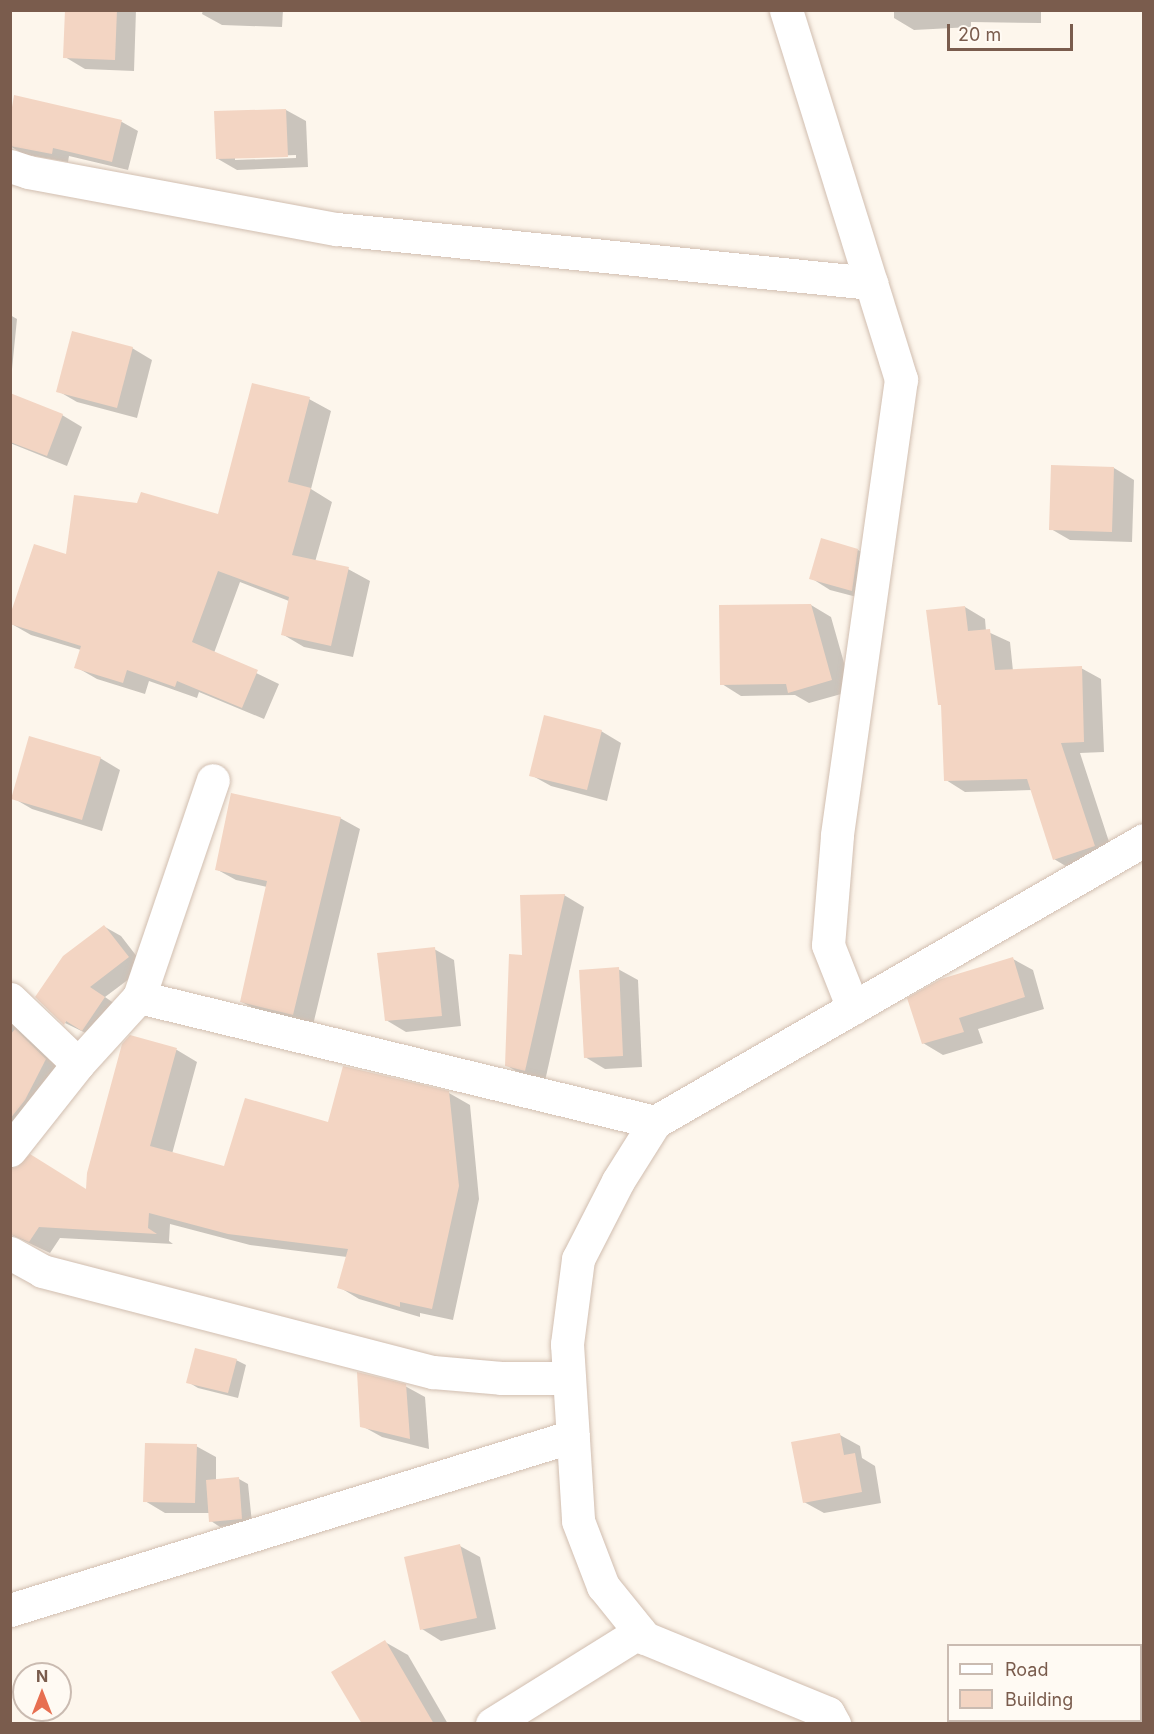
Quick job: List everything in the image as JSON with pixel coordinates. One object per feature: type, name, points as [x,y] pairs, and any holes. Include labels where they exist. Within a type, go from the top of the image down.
[{"type":"street","points":[[786,10],[901,379],[837,836],[828,945],[853,1008]]},
{"type":"street","points":[[10,166],[40,174],[337,229],[871,283]]},
{"type":"street","points":[[10,1150],[78,1064],[139,997],[213,780]]},
{"type":"street","points":[[834,1724],[828,1713],[645,1638],[603,1586],[578,1521],[567,1344],[578,1259],[618,1181],[656,1122],[1143,840]]},
{"type":"street","points":[[139,997],[656,1122]]},
{"type":"street","points":[[10,999],[78,1064]]},
{"type":"street","points":[[10,1253],[42,1271],[433,1372],[501,1378],[569,1378]]},
{"type":"street","points":[[10,1610],[573,1436]]},
{"type":"street","points":[[492,1724],[640,1632]]},
{"type":"building","points":[[65,10],[117,10],[115,60],[63,58]]},
{"type":"building","points":[[14,95],[122,120],[112,162],[53,148],[52,154],[10,146],[10,119]]},
{"type":"building","points":[[286,109],[288,157],[216,159],[214,111]]},
{"type":"building","points":[[72,331],[133,347],[117,408],[56,392]]},
{"type":"building","points":[[252,383],[310,397],[288,482],[311,488],[292,555],[349,567],[331,646],[281,635],[289,597],[218,571],[192,642],[258,670],[242,708],[177,681],[175,687],[127,670],[123,683],[74,668],[81,646],[10,624],[10,615],[34,544],[66,554],[74,495],[137,503],[141,492],[218,514]]},
{"type":"building","points":[[10,393],[63,414],[47,456],[10,442]]},
{"type":"building","points":[[1051,465],[1114,467],[1112,532],[1049,530]]},
{"type":"building","points":[[821,538],[858,549],[852,591],[809,579]]},
{"type":"building","points":[[811,604],[832,680],[788,693],[786,684],[720,685],[719,605]]},
{"type":"building","points":[[965,606],[968,631],[990,629],[995,670],[1082,666],[1084,742],[1061,743],[1095,846],[1053,860],[1027,779],[944,781],[941,705],[938,705],[926,610]]},
{"type":"building","points":[[544,715],[602,730],[587,790],[529,776]]},
{"type":"building","points":[[29,736],[101,757],[82,820],[11,799]]},
{"type":"building","points":[[231,793],[341,817],[293,1015],[240,1002],[267,881],[215,870]]},
{"type":"building","points":[[565,894],[525,1071],[505,1066],[509,954],[522,955],[520,895]]},
{"type":"building","points":[[104,925],[129,957],[90,987],[105,997],[82,1031],[66,1021],[64,1025],[35,997],[63,956]]},
{"type":"building","points":[[435,947],[442,1016],[385,1021],[377,953]]},
{"type":"building","points":[[1013,957],[1025,997],[959,1018],[964,1032],[922,1044],[907,998],[941,979]]},
{"type":"building","points":[[619,967],[623,1056],[584,1058],[579,970]]},
{"type":"building","points":[[15,1029],[46,1059],[25,1100],[10,1119],[10,1035]]},
{"type":"building","points":[[130,1035],[177,1048],[150,1146],[224,1166],[245,1098],[328,1122],[343,1066],[449,1091],[459,1186],[432,1309],[400,1302],[400,1307],[337,1288],[348,1249],[228,1234],[149,1213],[148,1228],[157,1234],[39,1227],[29,1242],[10,1234],[10,1168],[17,1167],[30,1154],[86,1189],[87,1173],[122,1044]]},
{"type":"building","points":[[195,1348],[237,1359],[228,1393],[186,1383]]},
{"type":"building","points":[[357,1372],[406,1384],[410,1439],[360,1427]]},
{"type":"building","points":[[840,1433],[844,1455],[855,1453],[862,1492],[803,1503],[791,1442]]},
{"type":"building","points":[[145,1443],[197,1444],[195,1503],[143,1502]]},
{"type":"building","points":[[239,1477],[242,1519],[209,1522],[206,1480]]},
{"type":"building","points":[[460,1544],[477,1618],[420,1630],[404,1557]]},
{"type":"building","points":[[385,1640],[434,1724],[362,1724],[331,1672]]}]
